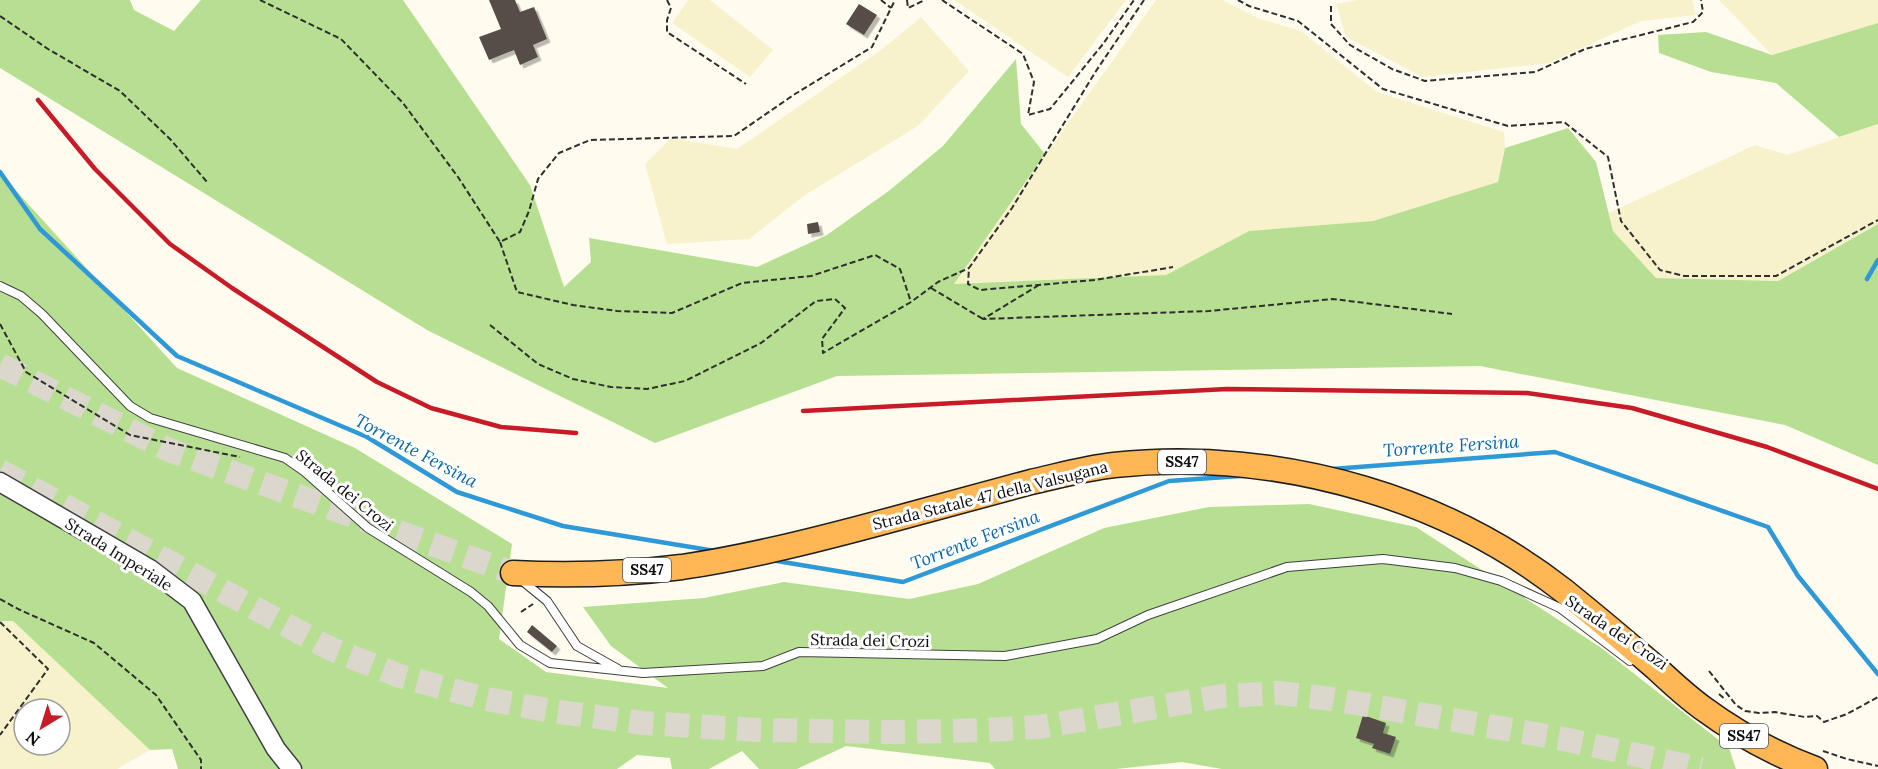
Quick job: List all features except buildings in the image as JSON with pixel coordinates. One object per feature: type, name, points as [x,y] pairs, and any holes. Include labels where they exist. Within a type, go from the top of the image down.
[{"type":"highway","name":"Strada Statale 47 della Valsugana","points":[[513,573],[600,574],[681,567],[730,558],[875,524],[1066,474],[1112,465],[1212,463],[1277,469],[1366,489],[1458,523],[1493,541],[1566,593],[1700,707],[1731,728],[1791,760],[1818,760]]},
{"type":"street","name":"Strada Imperiale","points":[[0,482],[150,569],[192,602],[276,749],[292,769]]},
{"type":"lane","name":"Strada dei Crozi","points":[[0,285],[21,296],[42,314],[129,406],[150,418],[285,458],[305,472],[368,528],[471,592],[488,606],[520,645],[550,663],[643,674],[763,666],[798,652],[1005,656],[1097,639],[1148,615],[1287,567],[1383,559],[1455,568],[1501,582],[1550,603],[1631,661],[1681,690]]},
{"type":"lane","points":[[513,573],[543,598],[577,646],[622,671]]},
{"type":"path","points":[[260,0],[341,39],[403,103],[458,177],[500,242],[517,292],[573,305],[617,311],[672,313],[742,283],[811,276],[875,255],[900,269],[911,302]]},
{"type":"path","points":[[667,0],[671,8],[667,20],[667,32],[746,84]]},
{"type":"path","points":[[881,0],[891,8]]},
{"type":"path","points":[[500,242],[520,232],[538,179],[559,153],[590,140],[734,136],[795,94],[872,47],[895,0]]},
{"type":"path","points":[[907,0],[908,8],[925,0]]},
{"type":"path","points":[[942,0],[1023,54],[1034,82],[1028,115],[1050,109],[1134,0]]},
{"type":"path","points":[[490,325],[538,364],[573,379],[611,387],[646,388],[685,381],[760,343],[816,301],[834,298],[845,308],[822,339],[824,353],[911,302],[938,282],[969,268],[1012,208],[1096,71],[1144,0]]},
{"type":"path","points":[[1238,0],[1249,6],[1298,21],[1383,89],[1508,126],[1564,122],[1608,157],[1621,221],[1660,270],[1684,276],[1776,276],[1878,220]]},
{"type":"path","points":[[1331,6],[1331,24],[1350,45],[1392,69],[1425,81],[1535,72],[1585,49],[1693,22],[1703,12],[1701,0]]},
{"type":"path","points":[[0,16],[48,50],[120,91],[171,140],[207,182]]},
{"type":"path","points":[[969,268],[968,284],[980,290],[1095,280],[1173,267]]},
{"type":"path","points":[[983,319],[1041,283]]},
{"type":"path","points":[[930,288],[983,319],[1209,312],[1333,299],[1452,314]]},
{"type":"path","points":[[521,612],[543,598]]},
{"type":"path","points":[[0,599],[94,643],[156,695],[201,760],[201,769]]},
{"type":"path","points":[[0,622],[48,669],[0,735]]},
{"type":"path","points":[[1710,670],[1736,705],[1745,711],[1775,712],[1805,717],[1817,716],[1824,722],[1847,714],[1878,697]]},
{"type":"path","points":[[1719,694],[1748,715]]},
{"type":"path","points":[[1818,760],[1847,759],[1878,766]]},
{"type":"shaded area","points":[[688,0],[710,0],[773,50],[750,77],[672,23]]},
{"type":"shaded area","points":[[954,0],[1126,0],[1068,77]]},
{"type":"shaded area","points":[[1156,0],[1222,0],[1258,18],[1301,31],[1377,92],[1504,132],[1505,148],[1498,182],[1373,221],[1249,231],[1166,275],[953,284]]},
{"type":"shaded area","points":[[1357,0],[1692,0],[1696,15],[1641,21],[1549,63],[1423,77],[1346,37],[1336,4]]},
{"type":"shaded area","points":[[1719,0],[1878,0],[1878,23],[1772,55]]},
{"type":"shaded area","points":[[921,17],[969,71],[918,126],[805,195],[749,239],[667,244],[645,164],[671,138],[737,149],[881,50]]},
{"type":"shaded area","points":[[1878,124],[1878,224],[1778,281],[1656,278],[1613,231],[1609,213],[1755,145],[1787,155]]},
{"type":"shaded area","points":[[0,621],[13,621],[150,750],[117,769],[0,769]]},
{"type":"green space","points":[[0,0],[130,0],[134,10],[174,31],[201,0],[403,0],[530,185],[564,287],[591,262],[589,238],[757,267],[827,235],[890,190],[943,146],[1016,59],[1021,124],[1045,154],[954,284],[1166,275],[1249,231],[1373,221],[1498,182],[1505,148],[1568,128],[1596,162],[1613,231],[1656,278],[1778,281],[1878,224],[1878,465],[1785,425],[1480,366],[837,376],[655,443],[427,330],[0,68]]},
{"type":"green space","points":[[1878,23],[1878,124],[1839,137],[1776,83],[1711,72],[1659,53],[1658,35],[1706,32],[1772,55]]},
{"type":"green space","points":[[0,173],[177,368],[355,448],[512,544],[499,639],[546,672],[668,688],[611,646],[583,607],[704,598],[784,582],[909,599],[978,584],[1104,528],[1209,507],[1309,504],[1416,527],[1600,647],[1729,748],[1736,769],[1222,769],[1182,762],[1116,769],[995,769],[990,763],[846,746],[797,769],[759,769],[742,751],[709,769],[672,769],[670,758],[637,755],[617,769],[178,769],[172,749],[150,750],[13,621],[0,621]]},
{"type":"waterway","name":"Torrente Fersina","points":[[0,172],[40,229],[177,356],[367,437],[457,492],[563,526],[715,551]]},
{"type":"waterway","points":[[1867,279],[1878,260]]},
{"type":"waterway","name":"Torrente Fersina","points":[[1332,469],[1555,452],[1768,527],[1798,576],[1878,674]]},
{"type":"waterway","name":"Torrente Fersina","points":[[771,560],[903,582],[1169,481],[1240,476]]},
{"type":"tunnel","points":[[0,365],[169,450],[513,573]]},
{"type":"tunnel","points":[[0,471],[329,648],[400,676],[482,698],[552,711],[644,723],[759,730],[890,732],[988,730],[1039,727],[1222,696],[1279,693],[1332,699],[1564,739],[1701,769]]},
{"type":"railway","points":[[38,100],[95,169],[170,244],[232,288],[377,382],[431,408],[501,427],[576,433]]},
{"type":"railway","points":[[803,411],[1227,389],[1527,393],[1632,408],[1767,447],[1878,489]]}]
